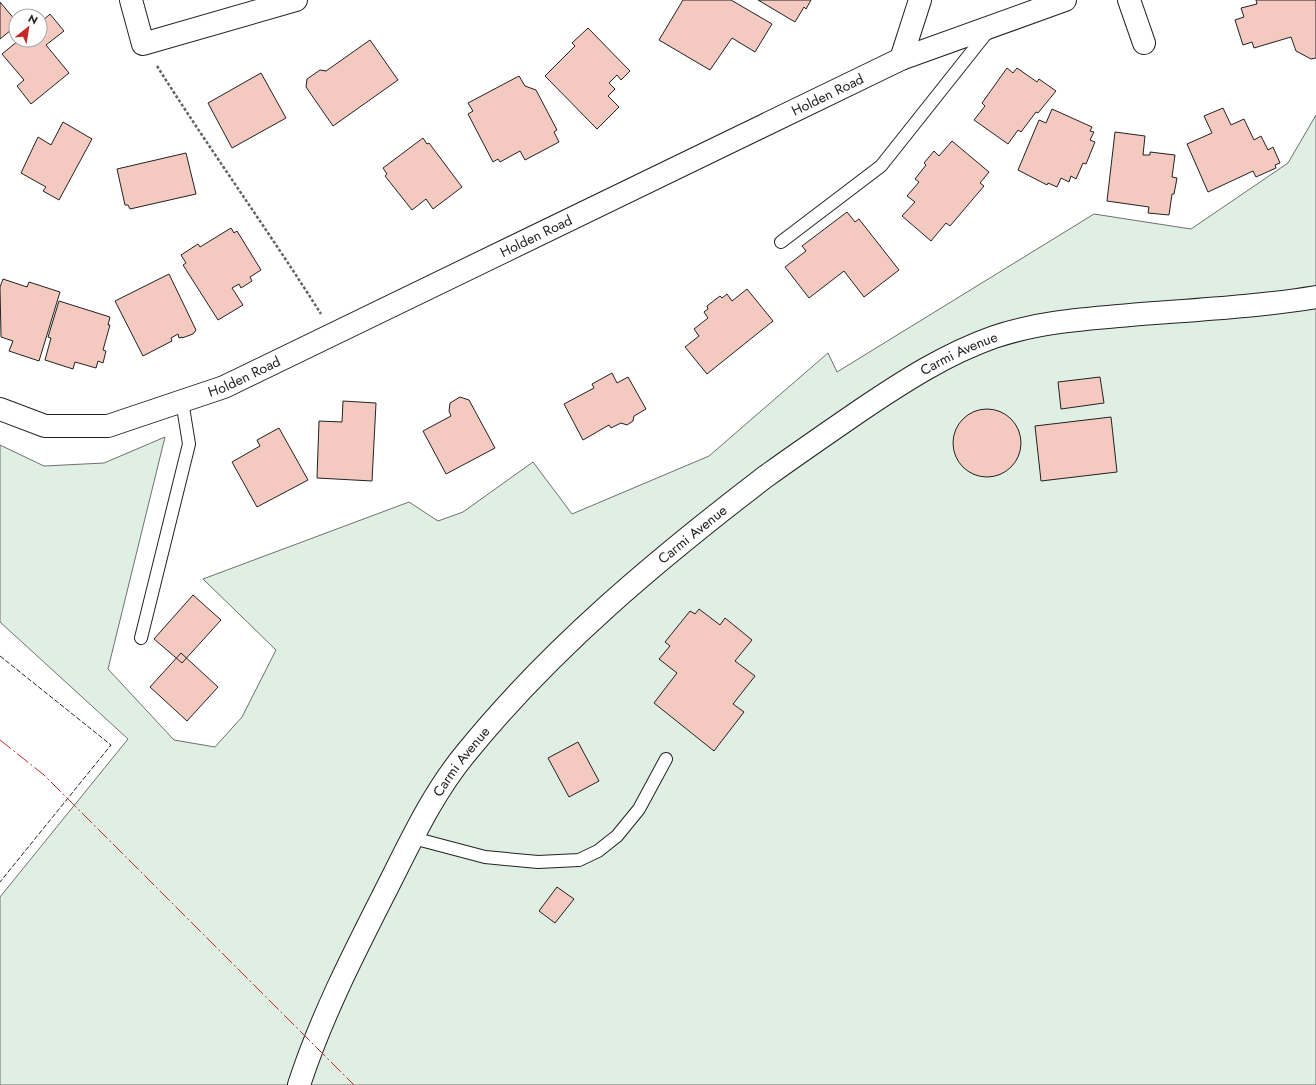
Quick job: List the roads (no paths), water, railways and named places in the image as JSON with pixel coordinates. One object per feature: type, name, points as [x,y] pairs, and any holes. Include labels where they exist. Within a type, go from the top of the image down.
[{"type":"street","points":[[130,0],[142,44],[296,0]]},
{"type":"street","points":[[901,59],[920,0]]},
{"type":"street","name":"Holden Road","points":[[0,409],[45,426],[108,426],[224,387],[901,59],[1065,0]]},
{"type":"street","points":[[1129,0],[1144,43]]},
{"type":"street","name":"Carmi Avenue","points":[[299,1085],[325,1017],[354,954],[425,813],[464,754],[554,657],[620,595],[705,523],[793,456],[906,380],[950,355],[995,337],[1036,326],[1076,319],[1281,303],[1316,297]]},
{"type":"lane","points":[[781,242],[881,166],[992,26]]},
{"type":"lane","points":[[141,638],[189,444],[182,401]]},
{"type":"lane","points":[[412,838],[484,856],[538,862],[579,860],[598,851],[617,836],[639,809],[666,759]]}]
